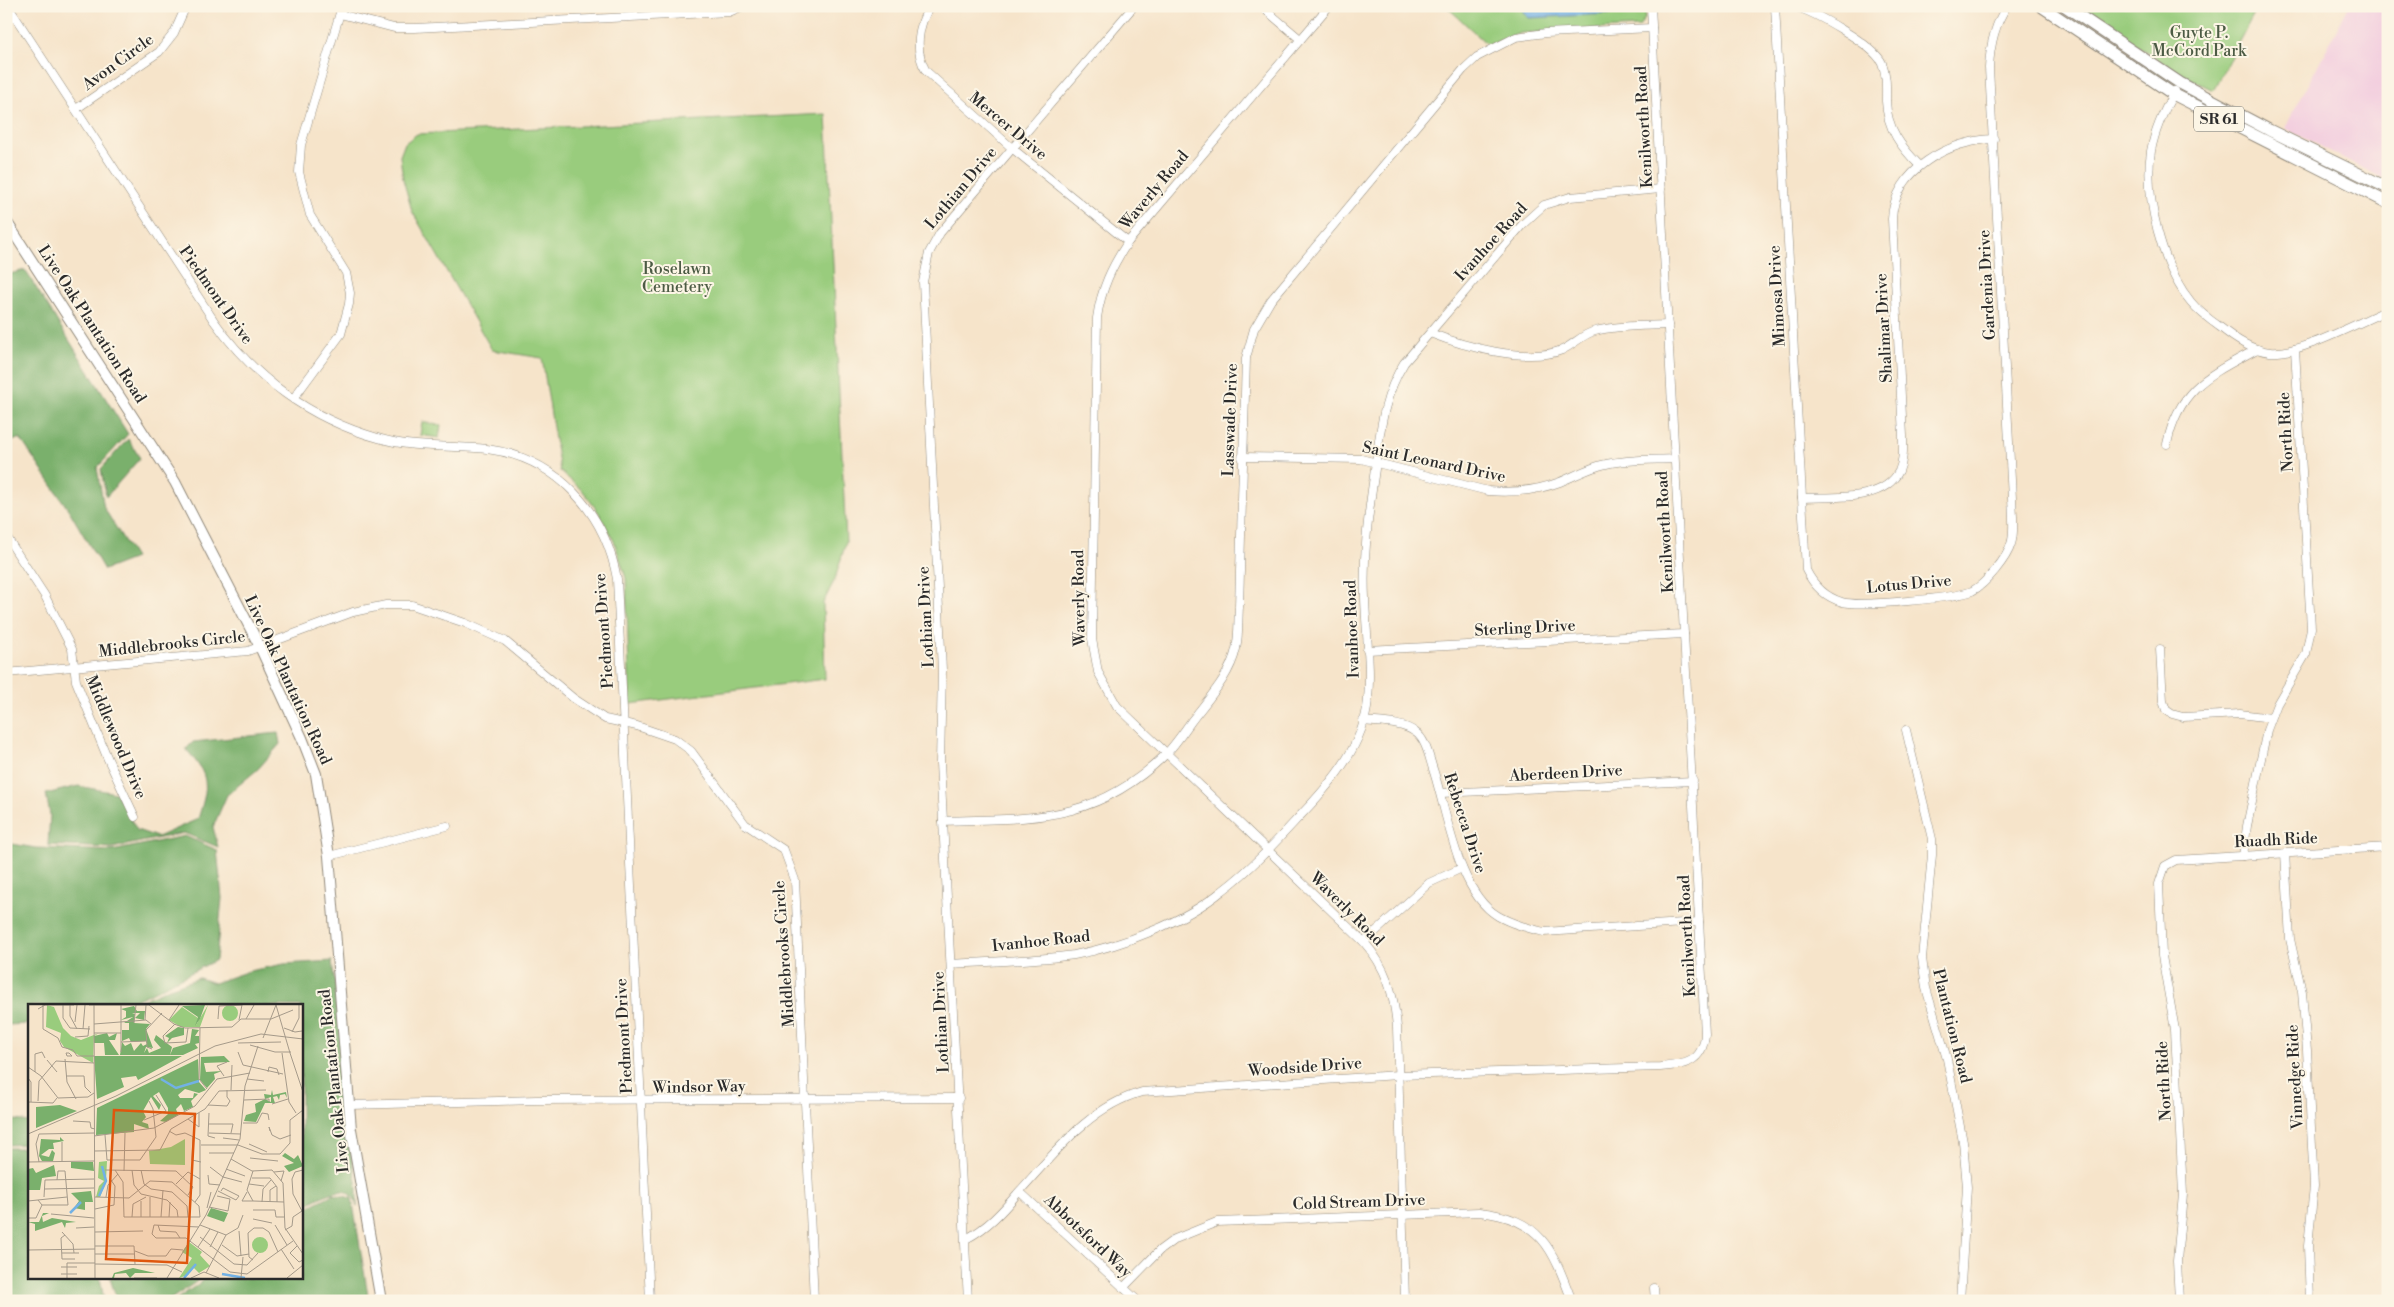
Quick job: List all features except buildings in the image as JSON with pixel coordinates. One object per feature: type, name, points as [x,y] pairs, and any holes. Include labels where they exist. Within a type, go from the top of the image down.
[{"type":"main road","name":"SR 61","points":[[2041,6],[2173,94],[2388,203]]},
{"type":"main road","name":"SR 61","points":[[2065,6],[2180,83],[2388,188]]},
{"type":"main road","points":[[2350,184],[2355,172]]},
{"type":"street","name":"Piedmont Drive","points":[[8,6],[228,342],[255,370],[293,399],[335,422],[378,438],[420,446],[488,449],[519,457],[547,471],[572,490],[597,520],[609,546],[614,564],[624,725],[650,1301]]},
{"type":"street","name":"Avon Circle","points":[[76,109],[158,52],[174,33],[186,6]]},
{"type":"street","points":[[293,399],[341,334],[349,304],[346,273],[310,215],[299,172],[301,145],[341,10],[394,28],[415,28],[729,12],[743,6]]},
{"type":"street","name":"Mercer Drive","points":[[930,6],[919,34],[922,65],[944,88],[1013,149],[1128,242]]},
{"type":"street","name":"Lothian Drive","points":[[968,1301],[959,1098],[940,763],[942,670],[923,282],[929,254],[940,233],[1134,6]]},
{"type":"street","points":[[1261,6],[1300,39]]},
{"type":"street","name":"Waverly Road","points":[[1329,6],[1128,242],[1109,275],[1103,290],[1097,318],[1092,639],[1098,672],[1112,698],[1166,754],[1213,795],[1268,851],[1364,942],[1381,965],[1392,991],[1397,1026],[1406,1301]]},
{"type":"street","name":"Kenilworth Road","points":[[1651,6],[1705,1034],[1700,1055]]},
{"type":"street","name":"Mimosa Drive","points":[[1775,6],[1806,570],[1813,583]]},
{"type":"street","points":[[1793,6],[1821,17],[1878,55],[1885,72],[1887,117],[1891,130],[1901,146],[1920,166]]},
{"type":"street","name":"Gardenia Drive","points":[[2001,563],[2011,543],[2013,517],[1990,47],[2001,16],[2007,6]]},
{"type":"street","name":"Lasswade Drive","points":[[943,821],[1020,819],[1048,816],[1085,807],[1107,798],[1137,778],[1166,754],[1219,686],[1228,670],[1236,648],[1239,608],[1246,358],[1251,337],[1271,300],[1463,70],[1477,57],[1516,37],[1546,33],[1652,28]]},
{"type":"street","points":[[2180,83],[2155,134],[2150,169],[2154,209],[2167,258],[2182,289],[2192,304],[2232,336],[2257,349],[2272,352],[2295,349],[2388,310]]},
{"type":"street","name":"Shalimar Drive","points":[[1802,498],[1872,492],[1886,486],[1899,471],[1903,455],[1903,436],[1892,208],[1900,189],[1920,166],[1946,150],[1994,139]]},
{"type":"street","name":"Ivanhoe Road","points":[[951,964],[1074,954],[1138,936],[1176,919],[1220,893],[1268,851],[1331,782],[1343,764],[1364,721],[1367,698],[1368,650],[1364,565],[1382,415],[1390,387],[1404,362],[1522,225],[1544,205],[1570,196],[1661,189]]},
{"type":"street","name":"Live Oak Plantation Road","points":[[6,221],[175,482],[260,647],[302,738],[316,774],[329,856],[357,1168],[381,1301]]},
{"type":"street","points":[[1430,333],[1447,340],[1498,353],[1528,355],[1560,351],[1592,332],[1605,329],[1668,325]]},
{"type":"street","points":[[2167,444],[2170,431],[2182,403],[2198,384],[2257,349]]},
{"type":"street","name":"North Ride","points":[[2243,856],[2260,760],[2271,718],[2276,704],[2306,654],[2310,628],[2295,349]]},
{"type":"street","name":"Saint Leonard Drive","points":[[1242,457],[1362,459],[1376,461],[1488,491],[1510,493],[1558,483],[1604,464],[1623,461],[1674,459]]},
{"type":"street","name":"Middlewood Drive","points":[[6,536],[59,623],[72,649],[76,681],[96,732],[135,817]]},
{"type":"street","name":"Lotus Drive","points":[[1813,583],[1826,595],[1844,602],[1868,603],[1954,595],[1973,590],[2001,563]]},
{"type":"street","name":"Middlebrooks Circle","points":[[6,674],[215,655],[260,647],[330,619],[362,610],[398,604],[424,608],[471,625],[505,641],[587,709],[604,719],[624,725],[637,726],[675,739],[691,751],[745,824],[784,850],[796,892],[814,1301]]},
{"type":"street","name":"Sterling Drive","points":[[1368,650],[1684,634]]},
{"type":"street","points":[[2160,649],[2162,701],[2166,710],[2172,714],[2183,717],[2240,714],[2271,718]]},
{"type":"street","name":"Rebecca Drive","points":[[1364,721],[1402,726],[1417,733],[1426,747],[1462,868],[1472,889],[1496,915],[1521,926],[1544,932],[1699,922]]},
{"type":"street","name":"Plantation Road","points":[[1906,730],[1932,839],[1922,958],[1924,977],[1947,1059],[1964,1142],[1967,1175],[1960,1301]]},
{"type":"street","name":"Aberdeen Drive","points":[[1441,793],[1693,780]]},
{"type":"street","points":[[329,856],[447,826]]},
{"type":"street","name":"Ruadh Ride","points":[[2168,864],[2176,860],[2388,847]]},
{"type":"street","name":"Vinnedge Ride","points":[[2285,853],[2290,939],[2302,992],[2307,1050],[2314,1186],[2308,1246],[2310,1301]]},
{"type":"street","name":"North Ride","points":[[2168,864],[2162,870],[2159,884],[2162,956],[2175,1030],[2184,1194],[2177,1261],[2179,1301]]},
{"type":"street","points":[[1364,942],[1429,883],[1462,868]]},
{"type":"street","name":"Woodside Drive","points":[[966,1239],[980,1232],[994,1219],[1081,1126],[1113,1102],[1128,1096],[1152,1090],[1398,1075],[1660,1067],[1690,1063],[1700,1055]]},
{"type":"street","name":"Windsor Way","points":[[350,1105],[529,1100],[641,1101],[959,1098]]},
{"type":"street","name":"Abbotsford Way","points":[[1020,1192],[1138,1301]]},
{"type":"street","name":"Cold Stream Drive","points":[[1123,1288],[1148,1261],[1176,1239],[1217,1222],[1479,1212],[1498,1214],[1524,1223],[1535,1231],[1548,1246],[1572,1301]]},
{"type":"street","points":[[1654,1288],[1655,1301]]},
{"type":"shaded area","points":[[2349,6],[2388,6],[2388,181],[2285,128]]},
{"type":"green space","points":[[1446,6],[1647,6],[1645,18],[1639,27],[1521,33],[1488,45]]},
{"type":"green space","name":"Guyte P. McCord Park","points":[[2080,6],[2258,6],[2213,90],[2162,62]]},
{"type":"green space","name":"Roselawn Cemetery","points":[[826,114],[846,542],[835,579],[823,603],[825,679],[630,704],[626,578],[614,541],[599,513],[583,491],[560,471],[542,358],[492,350],[412,211],[403,179],[400,156],[405,143],[417,134]]},
{"type":"green space","points":[[25,270],[128,434],[97,468],[104,508],[135,558],[104,570],[70,512],[20,438],[6,444],[6,275]]},
{"type":"green space","points":[[422,422],[441,425],[439,438],[420,435]]},
{"type":"green space","points":[[128,439],[140,458],[106,497],[101,469]]},
{"type":"green space","points":[[278,733],[280,744],[258,769],[227,795],[213,827],[218,847],[184,833],[112,848],[48,845],[50,815],[46,794],[78,786],[116,793],[137,830],[157,837],[198,819],[204,797],[205,781],[200,767],[186,749],[193,742]]},
{"type":"green space","points":[[185,836],[217,850],[222,898],[216,960],[147,995],[125,1004],[28,1004],[28,1024],[6,1025],[6,843],[36,848],[112,851]]},
{"type":"green space","points":[[332,961],[341,1032],[347,1129],[357,1187],[357,1207],[354,1198],[348,1193],[341,1191],[333,1192],[302,1207],[302,1004],[133,1004],[169,988],[199,978],[214,983],[249,971],[284,964]]},
{"type":"green space","points":[[15,1120],[28,1122],[28,1144],[6,1145],[6,1122]]},
{"type":"green space","points":[[6,1148],[28,1148],[28,1280],[100,1280],[104,1301],[6,1301]]},
{"type":"green space","points":[[333,1194],[352,1198],[369,1301],[174,1301],[204,1280],[302,1280],[302,1210]]},
{"type":"green space","points":[[111,1280],[199,1280],[168,1301],[117,1301]]},
{"type":"water","points":[[1523,6],[1625,6],[1609,14],[1529,18],[1523,12]]}]
